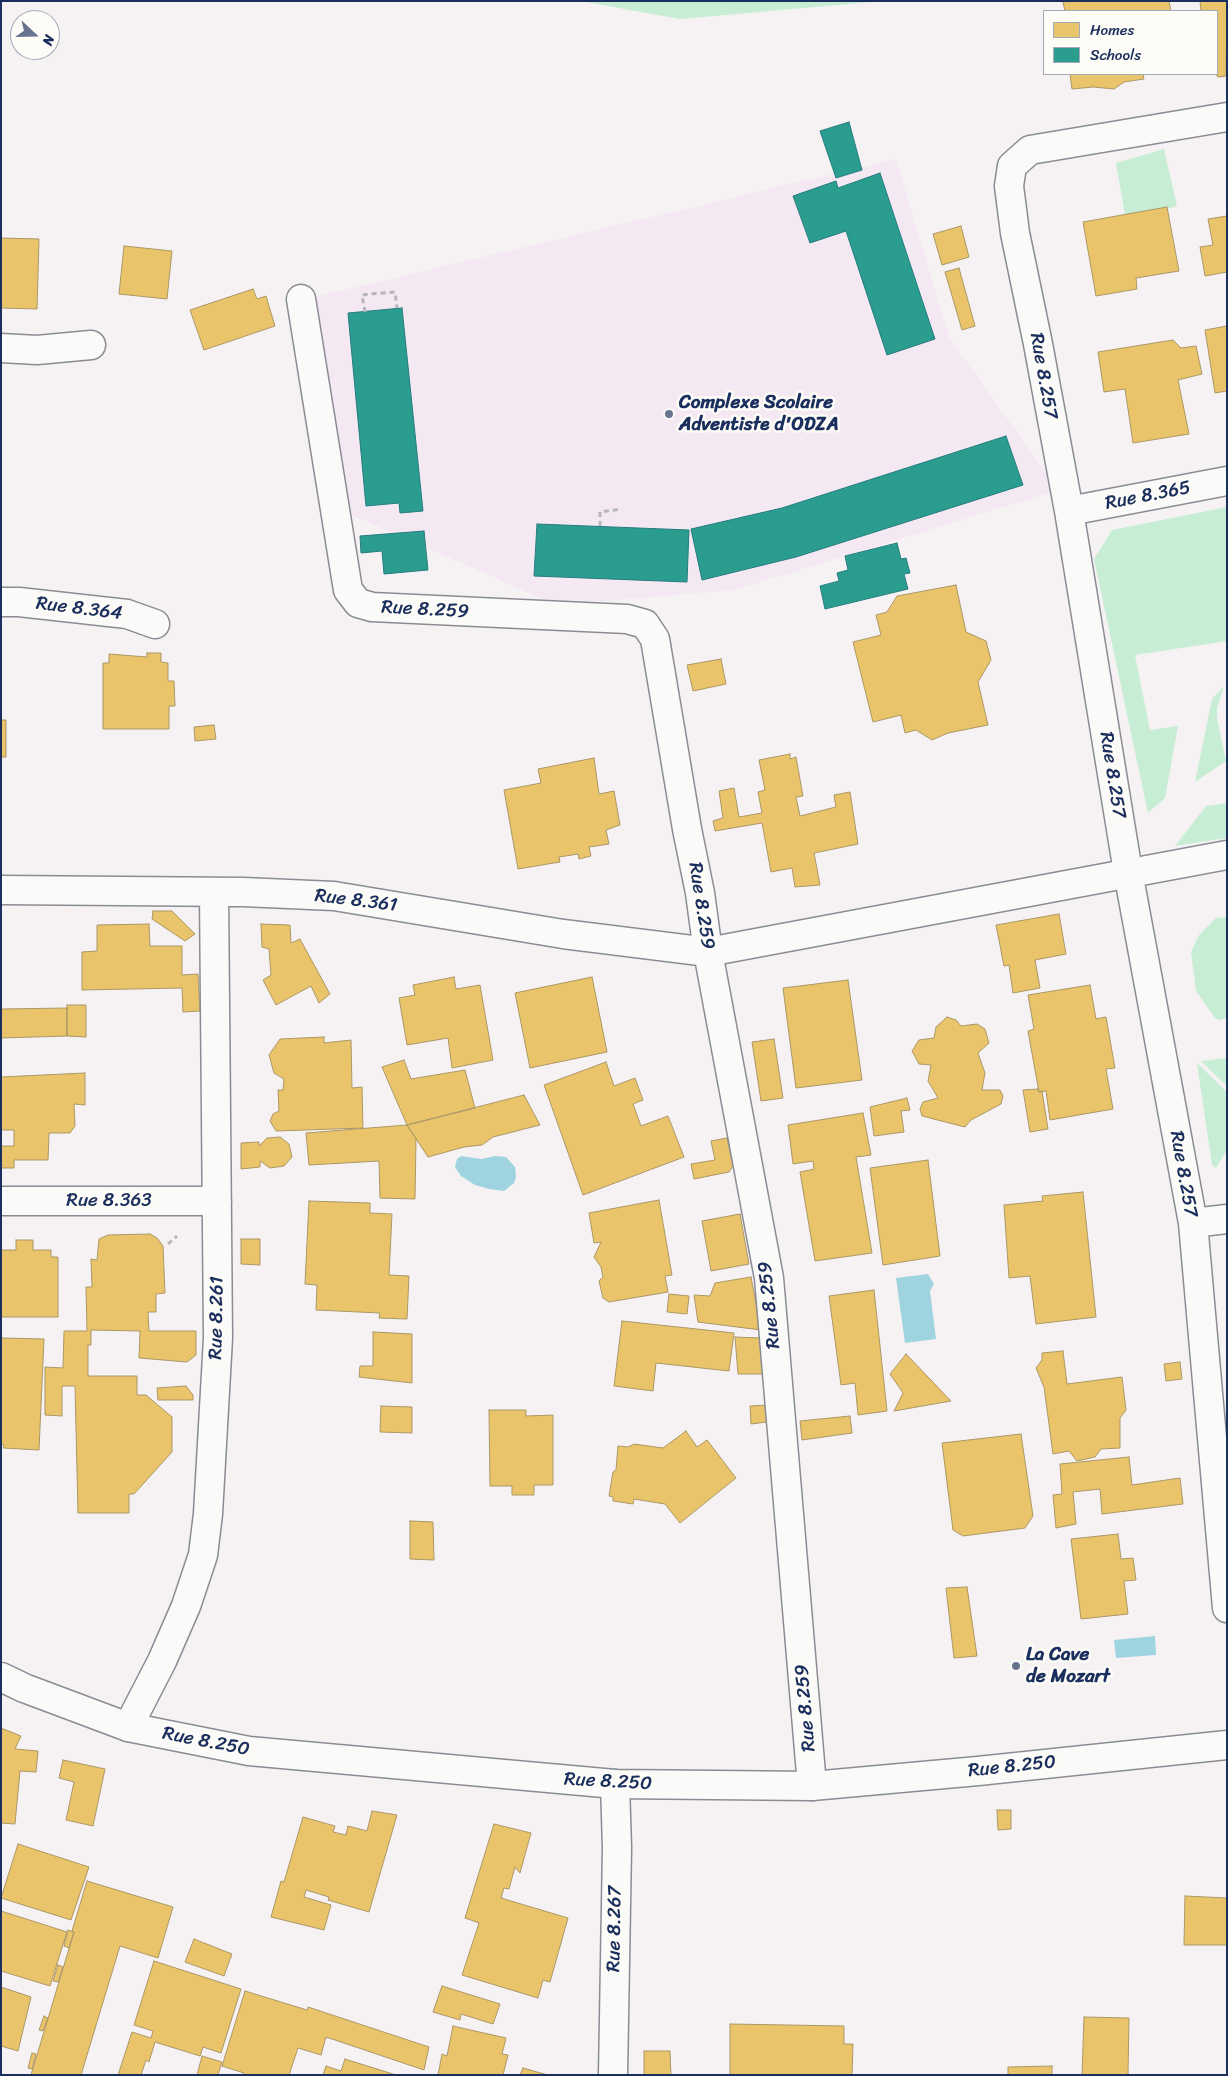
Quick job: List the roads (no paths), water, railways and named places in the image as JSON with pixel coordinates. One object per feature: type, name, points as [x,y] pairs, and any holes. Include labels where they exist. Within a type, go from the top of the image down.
[{"type":"street","name":"Rue 8.257","points":[[1227,116],[1030,150],[1012,166],[1009,186],[1014,233],[1038,344],[1069,511],[1128,872],[1193,1222],[1227,1608]]},
{"type":"street","name":"Rue 8.259","points":[[301,300],[348,590],[358,603],[372,607],[627,619],[645,624],[654,640],[700,893],[708,952],[769,1278],[812,1786]]},
{"type":"street","points":[[1,348],[38,350],[91,345]]},
{"type":"street","name":"Rue 8.365","points":[[1069,511],[1227,481]]},
{"type":"street","name":"Rue 8.364","points":[[1,602],[19,602],[127,614],[155,624]]},
{"type":"street","name":"Rue 8.361","points":[[1,890],[214,892],[334,896],[563,934],[708,952],[1227,855]]},
{"type":"street","name":"Rue 8.261","points":[[128,1727],[162,1662],[186,1606],[203,1555],[208,1514],[218,1338],[214,892]]},
{"type":"street","name":"Rue 8.363","points":[[1,1201],[217,1201]]},
{"type":"street","points":[[1193,1222],[1227,1219]]},
{"type":"street","name":"Rue 8.250","points":[[1,1677],[24,1688],[128,1727],[249,1751],[615,1784],[812,1786],[1227,1745]]},
{"type":"street","name":"Rue 8.267","points":[[613,2075],[617,1848],[615,1784]]},
{"type":"water","points":[[461,1156],[481,1159],[495,1156],[506,1157],[515,1167],[516,1177],[514,1183],[504,1191],[475,1185],[461,1176],[455,1167],[457,1159]]},
{"type":"water","points":[[928,1274],[934,1284],[930,1291],[936,1339],[905,1343],[896,1278]]},
{"type":"water","points":[[1155,1636],[1156,1655],[1116,1658],[1114,1640]]},
{"type":"place","name":"Complexe Scolaire Adventiste d'ODZA","points":[[669,414]]},
{"type":"place","name":"La Cave de Mozart","points":[[1016,1666]]}]
